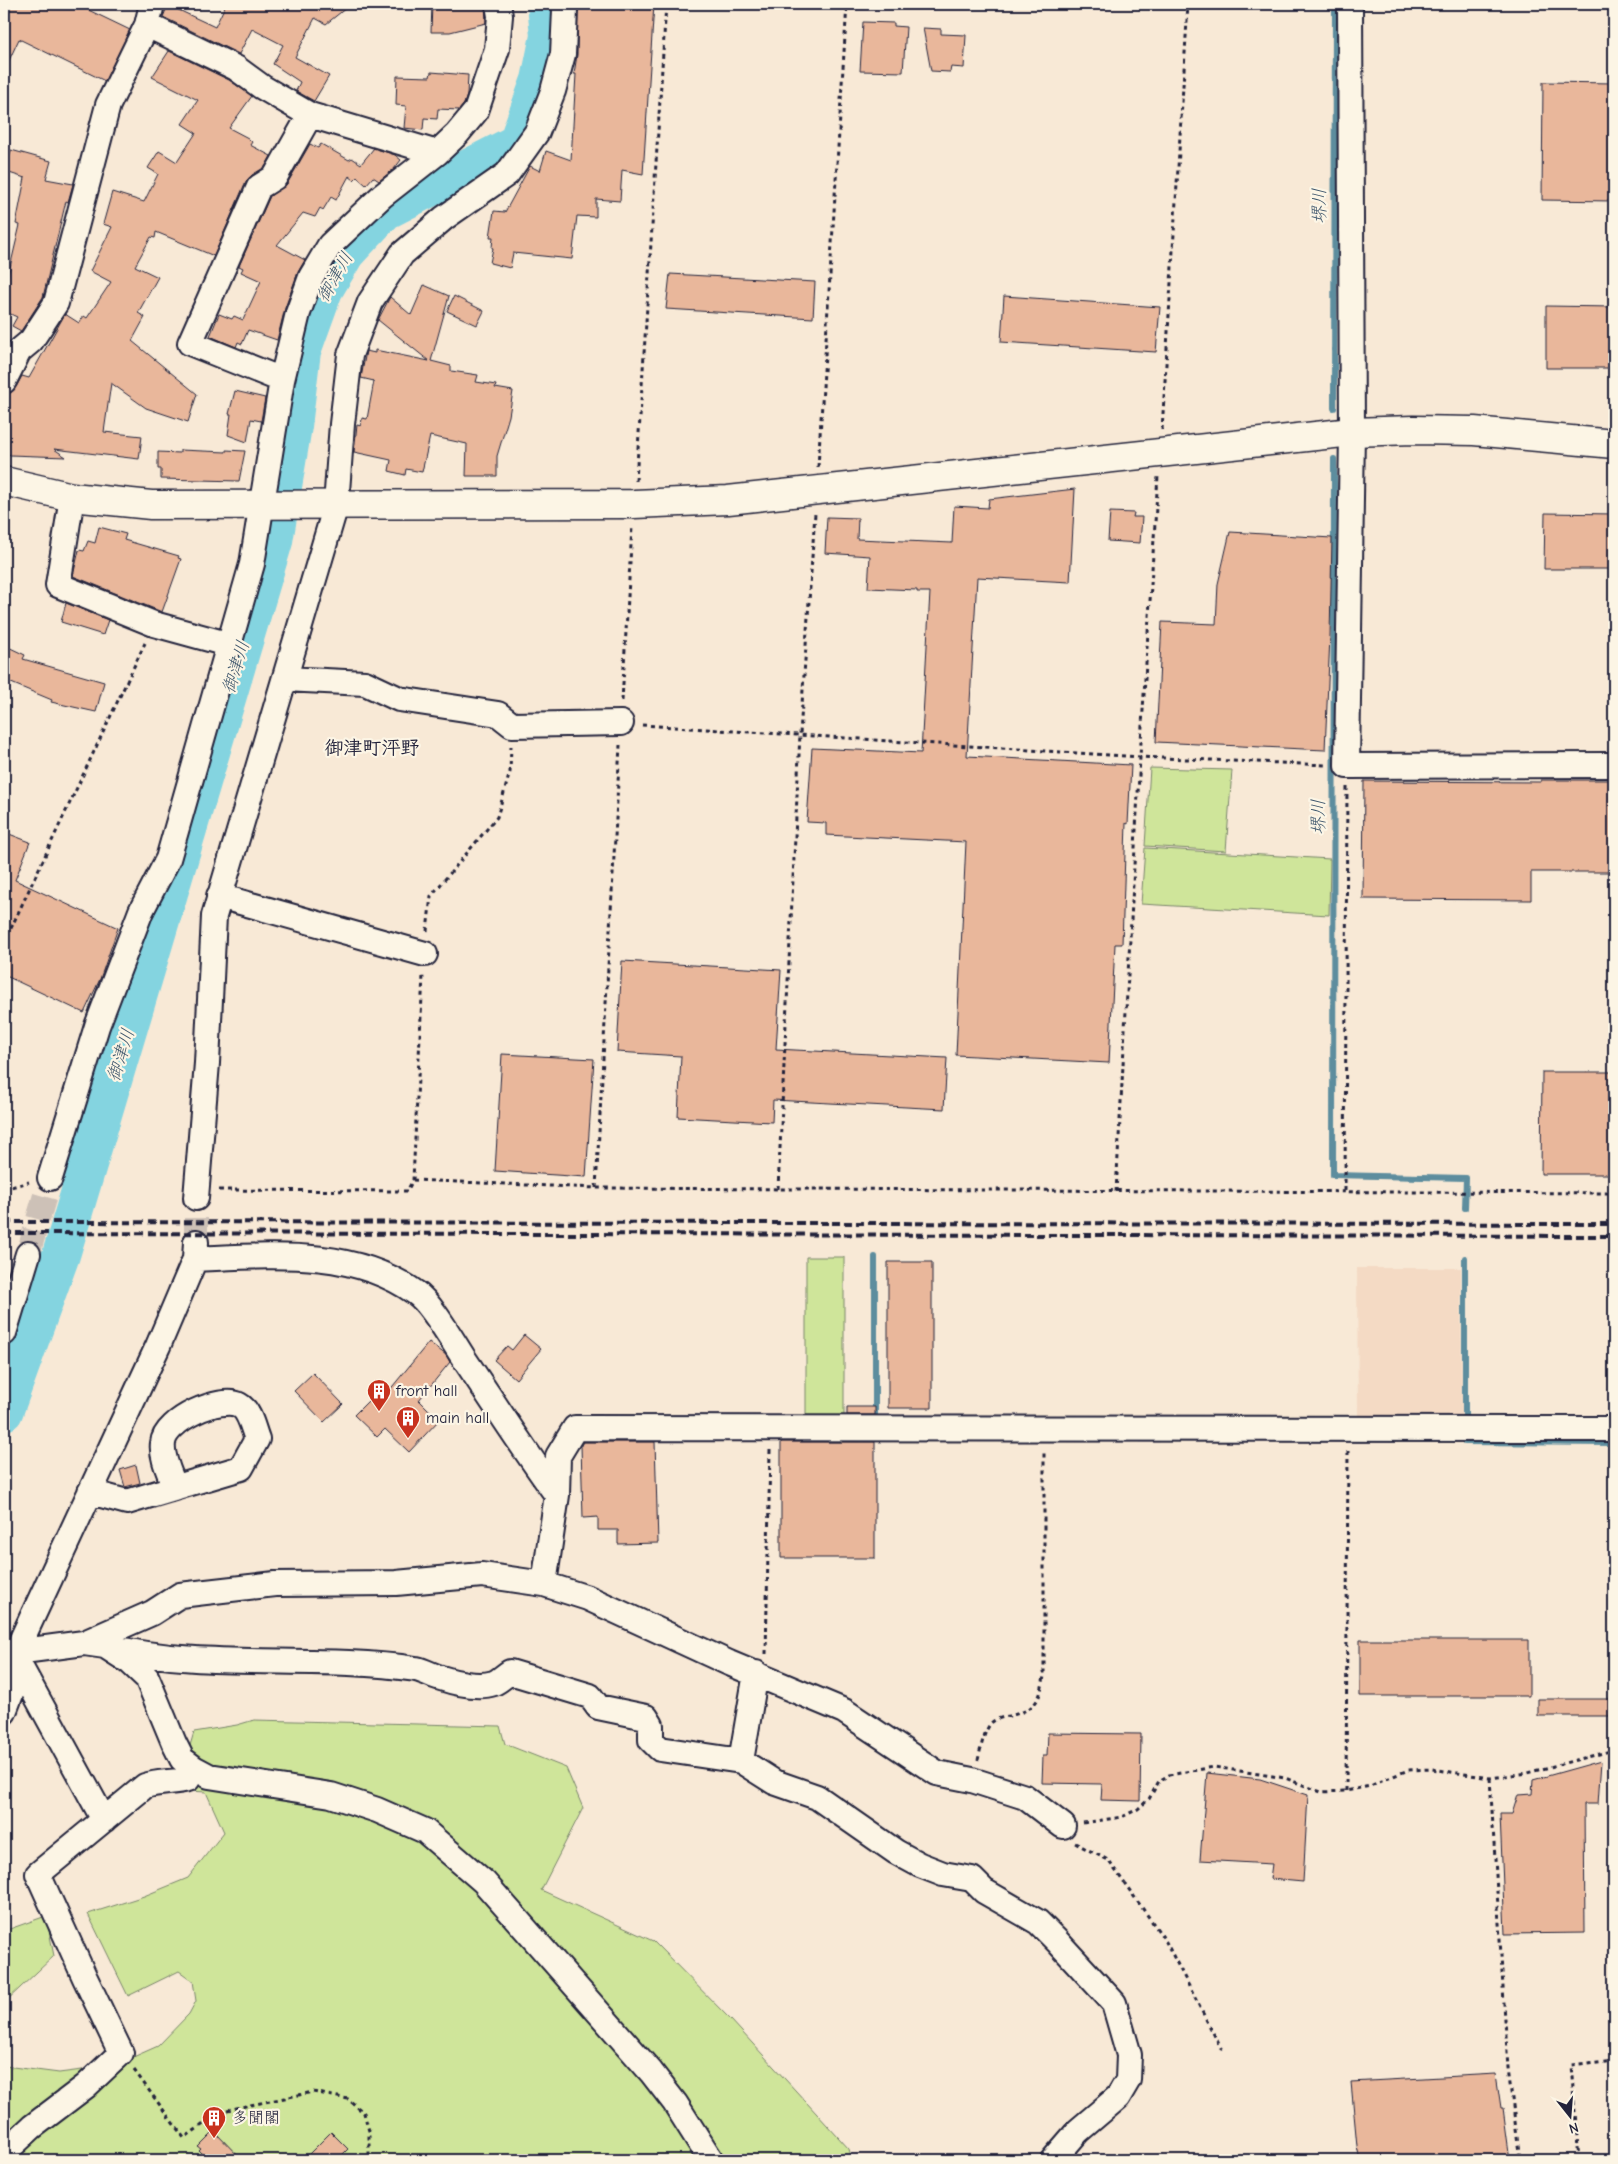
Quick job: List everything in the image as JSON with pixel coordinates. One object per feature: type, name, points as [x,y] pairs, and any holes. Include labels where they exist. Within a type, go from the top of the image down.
[{"type":"street","points":[[50,1178],[100,1017],[140,911],[168,859],[227,644],[252,564],[265,506],[282,380],[301,304],[311,277],[330,245],[382,196],[437,153],[457,134],[476,111],[497,49],[500,16],[498,4]]},
{"type":"street","points":[[197,1194],[207,1063],[214,916],[285,679],[333,505],[350,355],[370,302],[402,254],[444,218],[507,174],[536,132],[553,91],[563,54],[564,4]]},
{"type":"street","points":[[1350,4],[1352,432],[1338,766],[1614,765]]},
{"type":"street","points":[[4,381],[19,351],[31,341],[56,303],[108,105],[149,14],[236,68],[262,87],[310,115],[437,153]]},
{"type":"street","points":[[282,380],[190,343],[259,187],[275,177],[310,115]]},
{"type":"street","points":[[4,481],[72,497],[151,505],[634,504],[728,500],[1352,432],[1412,430],[1474,431],[1614,444]]},
{"type":"street","points":[[72,497],[58,585],[154,624],[227,644]]},
{"type":"street","points":[[285,679],[365,683],[399,699],[498,714],[512,725],[621,723]]},
{"type":"street","points":[[219,896],[424,954]]},
{"type":"street","points":[[4,1712],[14,1656],[158,1346],[195,1250],[340,1260],[383,1274],[417,1294],[440,1322],[534,1465],[557,1495]]},
{"type":"street","points":[[4,1333],[28,1254]]},
{"type":"street","points":[[544,1584],[557,1495],[558,1456],[575,1428],[1614,1429]]},
{"type":"street","points":[[90,1492],[127,1502],[174,1488]]},
{"type":"street","points":[[14,1656],[94,1644],[152,1613],[180,1595],[275,1584],[396,1583],[482,1575],[544,1584],[588,1598],[712,1656],[844,1711],[937,1773],[972,1780],[1025,1797],[1063,1826]]},
{"type":"street","points":[[94,1644],[126,1651],[199,1659],[367,1664],[419,1670],[441,1678],[477,1684],[494,1683],[510,1672],[590,1696],[598,1707],[646,1717],[651,1725],[651,1740],[660,1749],[741,1761],[774,1782],[817,1797],[896,1852],[920,1865],[943,1874],[972,1879],[984,1892],[1038,1922],[1114,2003],[1129,2055],[1128,2080],[1118,2097],[1078,2131],[1053,2160]]},
{"type":"street","points":[[94,1644],[130,1662],[148,1678],[182,1759],[194,1768],[209,1776],[253,1781],[330,1795],[377,1810],[425,1831],[484,1882],[651,2072],[675,2103],[712,2160]]},
{"type":"street","points":[[14,1656],[104,1820]]},
{"type":"street","points":[[741,1761],[761,1675]]},
{"type":"street","points":[[4,2153],[32,2127],[86,2086],[121,2053],[38,1874],[145,1786],[156,1782],[174,1783],[188,1779],[194,1768]]},
{"type":"path","points":[[596,1188],[621,723],[666,4]]},
{"type":"path","points":[[778,1189],[800,734],[847,4]]},
{"type":"path","points":[[1116,1192],[1140,757],[1188,4]]},
{"type":"path","points":[[4,943],[154,624]]},
{"type":"path","points":[[621,723],[1140,757],[1338,766],[1345,1191]]},
{"type":"path","points":[[197,1194],[407,1191],[413,1180],[596,1188],[1614,1193]]},
{"type":"path","points":[[6,1190],[18,1184]]},
{"type":"path","points":[[972,1780],[985,1734],[992,1722],[1003,1717],[1022,1713],[1035,1705],[1042,1692],[1044,1676],[1044,1428]]},
{"type":"path","points":[[761,1675],[771,1429]]},
{"type":"path","points":[[1346,1791],[1348,1429]]},
{"type":"path","points":[[1222,2050],[1165,1940],[1108,1860],[1076,1843],[1063,1826],[1122,1817],[1144,1804],[1159,1781],[1169,1775],[1214,1767],[1285,1778],[1321,1792],[1346,1791],[1370,1786],[1408,1770],[1432,1769],[1490,1778],[1527,1773],[1614,1750]]},
{"type":"path","points":[[1490,1778],[1508,2068],[1520,2160]]},
{"type":"path","points":[[121,2053],[184,2138],[222,2111],[313,2092],[348,2099],[364,2113],[369,2131],[369,2154],[366,2160]]},
{"type":"path","points":[[1579,2160],[1571,2065],[1614,2060]]},
{"type":"shaded area","points":[[1357,1268],[1461,1268],[1462,1420],[1358,1420]]},
{"type":"green space","points":[[1150,768],[1232,770],[1226,851],[1145,846]]},
{"type":"green space","points":[[1145,848],[1330,859],[1329,915],[1141,904]]},
{"type":"green space","points":[[806,1257],[844,1257],[844,1422],[806,1422]]},
{"type":"green space","points":[[254,1720],[500,1726],[505,1744],[566,1768],[583,1808],[541,1890],[653,1941],[731,2020],[849,2149],[852,2160],[4,2160],[4,2063],[5,2066],[59,2073],[113,2066],[158,2046],[189,2014],[196,2001],[193,1981],[179,1971],[128,1996],[88,1914],[144,1896],[188,1878],[224,1832],[206,1792],[190,1791],[182,1773],[194,1732],[237,1725]]},
{"type":"green space","points":[[46,1916],[54,1956],[4,2003],[4,1931]]},
{"type":"water","points":[[543,4],[551,4],[554,20],[552,55],[541,91],[520,140],[542,45],[542,37],[546,32]]},
{"type":"building","points":[[4,4],[76,4],[130,30],[105,81],[19,39],[4,71]]},
{"type":"building","points":[[226,4],[351,4],[326,24],[315,18],[295,57],[329,76],[314,101],[296,91],[300,82],[273,64],[283,45],[252,29],[239,54],[163,17],[168,5],[215,27]]},
{"type":"building","points":[[432,4],[485,4],[486,23],[450,32],[431,32]]},
{"type":"building","points":[[578,4],[654,4],[643,174],[622,170],[620,201],[596,199],[596,217],[577,216],[572,259],[513,253],[510,268],[490,263],[493,237],[490,237],[494,211],[505,212],[530,166],[540,171],[546,151],[571,160]]},
{"type":"building","points":[[863,22],[894,23],[894,26],[906,27],[903,72],[860,71]]},
{"type":"building","points":[[923,28],[941,29],[941,34],[966,35],[964,68],[951,67],[950,72],[931,71]]},
{"type":"building","points":[[169,51],[229,80],[252,96],[229,128],[248,138],[252,142],[250,145],[271,156],[265,167],[246,181],[214,256],[156,232],[155,238],[151,237],[135,266],[158,277],[138,313],[145,317],[132,341],[197,394],[188,422],[146,408],[111,383],[104,432],[142,436],[139,459],[54,449],[66,457],[10,455],[4,452],[4,403],[9,393],[16,387],[22,376],[29,378],[65,314],[79,323],[84,316],[87,318],[111,282],[90,271],[112,227],[103,224],[112,192],[144,202],[158,174],[148,168],[159,151],[177,162],[196,133],[182,124],[198,100],[152,77]]},
{"type":"building","points":[[431,72],[468,75],[467,95],[464,104],[459,110],[438,109],[437,119],[424,118],[423,130],[404,128],[406,106],[396,105],[397,76],[430,77]]},
{"type":"building","points":[[1543,82],[1614,83],[1614,201],[1542,200]]},
{"type":"building","points":[[310,144],[318,148],[321,144],[349,160],[352,158],[361,164],[374,148],[395,155],[401,160],[394,169],[379,181],[373,177],[366,185],[357,177],[354,180],[349,176],[336,200],[331,197],[323,210],[320,208],[315,217],[303,213],[277,245],[305,260],[298,272],[285,308],[277,340],[248,330],[242,344],[238,342],[236,347],[210,336],[219,314],[232,319],[234,316],[243,320],[261,281],[241,272],[243,268],[239,266],[270,196],[287,184]]},
{"type":"building","points":[[11,150],[51,161],[46,179],[73,184],[68,202],[66,201],[43,297],[21,331],[12,326],[17,317],[4,311],[4,279],[7,280],[20,225],[16,224],[25,178],[6,172]]},
{"type":"building","points":[[670,274],[815,282],[813,318],[666,309]]},
{"type":"building","points":[[424,285],[449,296],[431,361],[451,366],[451,371],[478,375],[476,382],[496,385],[495,388],[513,391],[509,416],[497,456],[497,476],[466,476],[467,444],[430,436],[422,472],[406,469],[405,475],[389,471],[391,460],[354,452],[357,425],[361,426],[362,418],[367,419],[374,381],[361,378],[366,351],[375,353],[375,350],[429,361],[378,320],[390,297],[411,315]]},
{"type":"building","points":[[454,296],[484,311],[477,325],[447,311]]},
{"type":"building","points":[[1004,296],[1160,307],[1156,352],[1001,342]]},
{"type":"building","points":[[1546,306],[1614,307],[1614,368],[1546,368]]},
{"type":"building","points":[[235,391],[265,398],[261,421],[251,419],[247,442],[228,435],[231,414],[229,414]]},
{"type":"building","points":[[180,450],[245,451],[239,481],[161,479],[161,469],[158,469],[158,452],[180,453]]},
{"type":"building","points":[[1075,489],[1070,582],[977,577],[967,756],[1131,765],[1128,824],[1126,823],[1122,944],[1115,944],[1109,1063],[956,1055],[966,842],[826,835],[826,823],[807,822],[812,748],[921,753],[930,592],[868,588],[870,556],[825,553],[827,517],[858,518],[857,539],[952,543],[954,506],[988,508],[989,499]]},
{"type":"building","points":[[1110,512],[1134,513],[1133,517],[1142,517],[1140,543],[1108,541]]},
{"type":"building","points":[[1545,513],[1614,514],[1614,569],[1544,569]]},
{"type":"building","points":[[99,527],[126,534],[124,540],[179,556],[178,558],[181,559],[162,612],[73,576],[79,550],[84,551],[88,541],[95,543]]},
{"type":"building","points":[[1230,532],[1332,538],[1325,750],[1156,742],[1162,622],[1216,624],[1218,584]]},
{"type":"building","points":[[66,603],[108,620],[103,635],[61,622]]},
{"type":"building","points":[[4,645],[25,655],[23,659],[104,682],[96,712],[51,702],[52,700],[4,680]]},
{"type":"building","points":[[1541,780],[1614,780],[1614,872],[1531,872],[1531,900],[1363,899],[1364,781],[1541,782]]},
{"type":"building","points":[[4,832],[30,842],[15,880],[118,928],[100,979],[84,1013],[4,975]]},
{"type":"building","points":[[622,961],[781,970],[776,1049],[947,1058],[944,1109],[773,1100],[772,1122],[678,1117],[681,1056],[617,1052]]},
{"type":"building","points":[[502,1054],[594,1059],[586,1177],[495,1171]]},
{"type":"building","points":[[1542,1072],[1614,1072],[1614,1174],[1541,1174]]},
{"type":"building","points":[[888,1262],[932,1262],[932,1408],[888,1408]]},
{"type":"building","points":[[524,1335],[541,1349],[516,1379],[494,1360],[507,1346],[512,1350]]},
{"type":"building","points":[[429,1342],[446,1355],[450,1362],[419,1400],[439,1420],[409,1452],[385,1429],[377,1437],[354,1415],[382,1387],[388,1392]]},
{"type":"building","points":[[313,1373],[343,1404],[324,1422],[294,1391]]},
{"type":"building","points":[[847,1407],[875,1407],[875,1415],[847,1415]]},
{"type":"building","points":[[583,1442],[655,1442],[658,1543],[618,1544],[618,1530],[598,1530],[598,1517],[583,1518],[581,1445]]},
{"type":"building","points":[[781,1442],[875,1442],[875,1558],[781,1558]]},
{"type":"building","points":[[136,1465],[140,1483],[125,1487],[120,1470]]},
{"type":"building","points":[[1360,1640],[1529,1640],[1529,1696],[1360,1696]]},
{"type":"building","points":[[1538,1699],[1614,1699],[1614,1716],[1538,1716]]},
{"type":"building","points":[[1048,1733],[1141,1734],[1140,1801],[1101,1800],[1102,1784],[1042,1783],[1043,1756],[1047,1756]]},
{"type":"building","points":[[1601,1761],[1598,1804],[1584,1804],[1585,1933],[1505,1934],[1500,1814],[1512,1814],[1518,1795],[1532,1794],[1533,1780]]},
{"type":"building","points":[[1207,1773],[1260,1779],[1308,1795],[1303,1882],[1270,1879],[1272,1864],[1200,1860]]},
{"type":"building","points":[[1496,2074],[1510,2160],[1360,2160],[1351,2082]]},
{"type":"building","name":"多聞閣","points":[[214,2131],[242,2160],[208,2160],[199,2151],[201,2149],[198,2147]]},
{"type":"building","points":[[331,2132],[348,2149],[337,2160],[303,2160]]},
{"type":"waterway","name":"御津川","points":[[4,1412],[61,1255],[274,541],[293,426],[302,351],[324,290],[346,253],[385,211],[517,143],[540,80],[549,36],[546,4]]},
{"type":"waterway","name":"堺川","points":[[1334,408],[1335,4]]},
{"type":"waterway","name":"堺川","points":[[1334,459],[1333,1175],[1466,1178],[1465,1208]]},
{"type":"waterway","points":[[875,1257],[875,1422]]},
{"type":"waterway","points":[[1465,1258],[1465,1419]]},
{"type":"waterway","points":[[1465,1435],[1465,1442],[1614,1443]]},
{"type":"tunnel","points":[[28,1254],[50,1178]]},
{"type":"tunnel","points":[[196,1198],[196,1242]]},
{"type":"railway","points":[[4,1222],[1614,1224]]},
{"type":"railway","points":[[4,1233],[1614,1236]]},
{"type":"place","name":"front hall","points":[[379,1412]]},
{"type":"place","name":"main hall","points":[[408,1439]]},
{"type":"place","name":"多聞閣","points":[[214,2139]]},
{"type":"district","name":"御津町泙野","points":[[372,748]]}]
